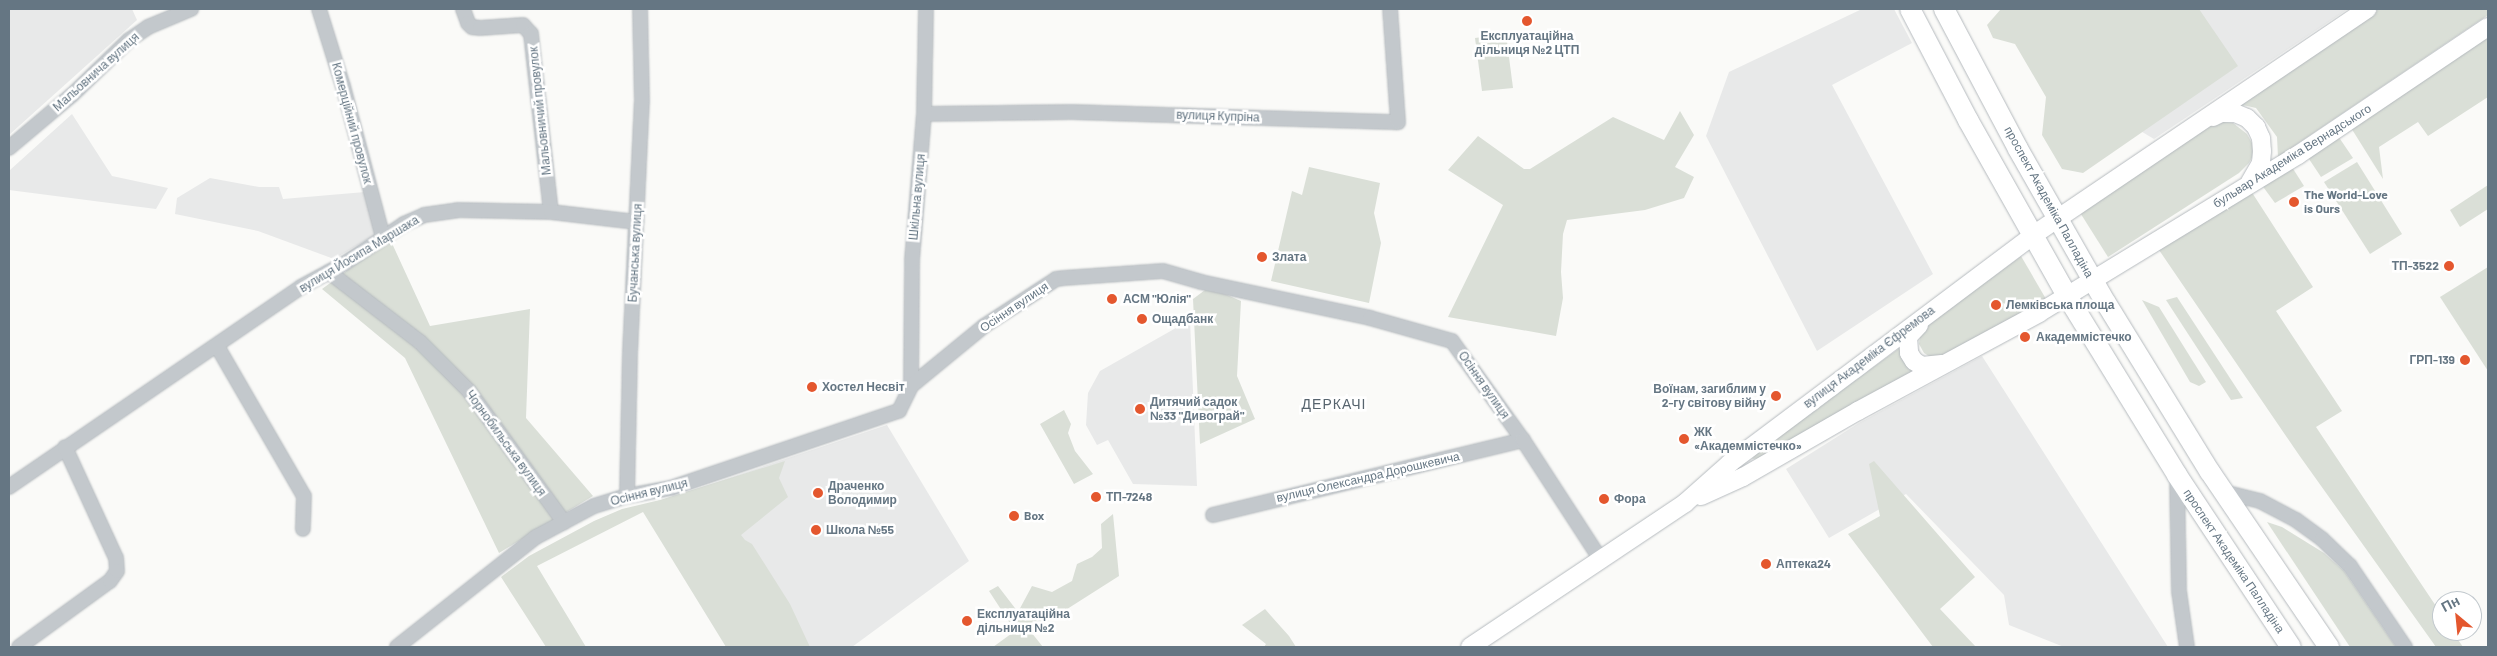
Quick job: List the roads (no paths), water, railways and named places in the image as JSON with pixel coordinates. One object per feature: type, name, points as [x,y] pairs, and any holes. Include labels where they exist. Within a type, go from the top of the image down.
[{"type":"highway","name":"проспект Академіка Палладіна","points":[[1910,9],[2032,236],[2067,296],[2176,475],[2291,647]]},
{"type":"highway","name":"проспект Академіка Палладіна","points":[[1944,9],[2093,280],[2224,492],[2329,647]]},
{"type":"main road","points":[[2058,218],[2367,9]]},
{"type":"main road","name":"бульвар Академіка Вернадського","points":[[2093,280],[2339,128],[2488,27]]},
{"type":"main road","points":[[2198,124],[2221,113],[2234,113],[2247,118],[2256,127],[2261,138],[2261,163],[2250,182]]},
{"type":"main road","name":"вулиця Академіка Єфремова","points":[[1470,647],[1685,503],[1730,463],[2058,218]]},
{"type":"main road","name":"вулиця Академіка Єфремова","points":[[1685,503],[1743,477],[2093,280]]},
{"type":"main road","points":[[1931,311],[1908,336],[1909,353],[1914,361],[1922,366],[1947,363]]},
{"type":"street","name":"Мальовнича вулиця","points":[[9,148],[72,95],[129,40],[148,26],[191,9]]},
{"type":"street","name":"Комерційний провулок","points":[[319,9],[343,86],[383,237]]},
{"type":"street","name":"Мальовничий провулок","points":[[463,9],[468,23],[472,26],[480,28],[523,24],[531,34],[552,212]]},
{"type":"street","name":"Бучанська вулиця","points":[[627,496],[630,354],[642,102],[640,9]]},
{"type":"street","name":"Шкільна вулиця","points":[[911,386],[912,260],[924,114],[926,9]]},
{"type":"street","name":"вулиця Купріна","points":[[924,114],[1072,112],[1398,122],[1390,9]]},
{"type":"street","name":"вулиця Йосипа Маршака","points":[[9,487],[65,447],[301,288],[404,224],[433,213],[458,210],[552,212],[636,222]]},
{"type":"street","name":"Осіння вулиця","points":[[397,647],[521,549],[594,506],[627,496],[671,488],[898,411],[911,386],[984,326],[1056,278],[1163,271],[1201,282],[1370,318],[1452,340],[1523,440],[1601,560]]},
{"type":"street","name":"Чорнобильська вулиця","points":[[329,272],[420,342],[470,391],[564,522]]},
{"type":"street","points":[[217,346],[304,496],[303,529]]},
{"type":"street","name":"вулиця Олександра Дорошкевича","points":[[1213,514],[1523,440]]},
{"type":"street","points":[[19,647],[110,581],[117,571],[116,558],[65,447]]},
{"type":"street","name":"проспект Академіка Палладіна","points":[[2176,475],[2179,591],[2187,647]]},
{"type":"street","points":[[2224,492],[2260,501],[2296,520],[2322,539],[2350,566],[2405,647]]},
{"type":"place","name":"Експлуатаційна дільниця №2 ЦТП","points":[[1527,21]]},
{"type":"place","name":"The World-Love is Ours","points":[[2294,202]]},
{"type":"place","name":"Злата","points":[[1262,257]]},
{"type":"place","name":"ТП-3522","points":[[2449,266]]},
{"type":"place","name":"АСМ \"Юлія\"","points":[[1112,299]]},
{"type":"place","name":"Лемківська площа","points":[[1996,305]]},
{"type":"place","name":"Ощадбанк","points":[[1142,319]]},
{"type":"place","name":"Академмістечко","points":[[2025,337]]},
{"type":"place","name":"ГРП-139","points":[[2465,360]]},
{"type":"place","name":"Хостел Несвіт","points":[[812,387]]},
{"type":"place","name":"Воїнам, загиблим у 2-гу світову війну","points":[[1776,396]]},
{"type":"place","name":"Дитячий садок №33 \"Дивограй\"","points":[[1140,409]]},
{"type":"place","name":"ЖК «Академмістечко»","points":[[1684,439]]},
{"type":"place","name":"Драченко Володимир","points":[[818,493]]},
{"type":"place","name":"ТП-7248","points":[[1096,497]]},
{"type":"place","name":"Фора","points":[[1604,499]]},
{"type":"place","name":"Box","points":[[1014,516]]},
{"type":"place","name":"Школа №55","points":[[816,530]]},
{"type":"place","name":"Аптека24","points":[[1766,564]]},
{"type":"place","name":"Експлуатаційна дільниця №2","points":[[967,621]]},
{"type":"district","name":"ДЕРКАЧІ","points":[[1334,404]]}]
